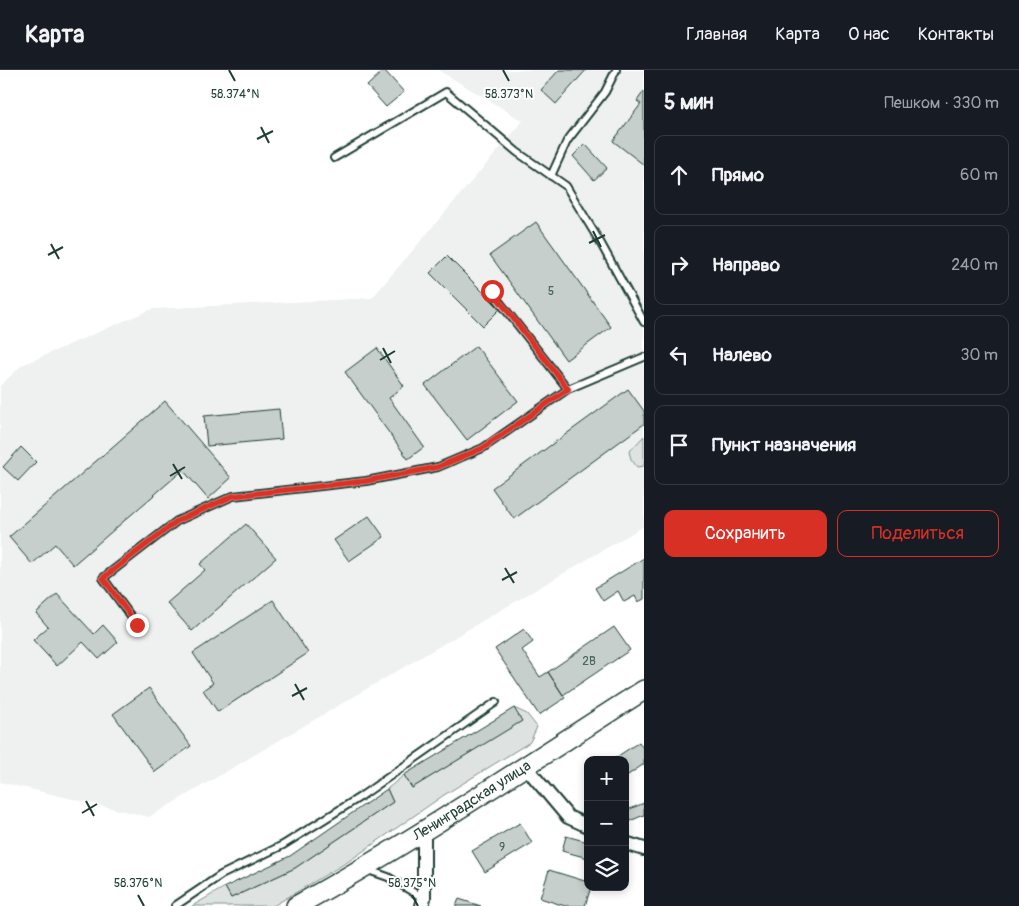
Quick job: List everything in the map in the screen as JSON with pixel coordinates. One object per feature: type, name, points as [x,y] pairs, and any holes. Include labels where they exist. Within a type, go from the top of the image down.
[{"type":"main road","name":"Ленинградская улица","points":[[296,906],[365,868],[424,832],[644,690]]},
{"type":"street","points":[[525,766],[568,817],[584,824]]},
{"type":"street","points":[[423,902],[424,832]]},
{"type":"street","points":[[629,844],[644,849]]},
{"type":"lane","points":[[551,176],[567,141],[606,92],[616,70]]},
{"type":"lane","points":[[334,158],[446,92],[517,152],[566,186],[600,242],[644,322]]},
{"type":"lane","points":[[492,291],[568,389]]},
{"type":"lane","points":[[137,625],[103,578],[177,521],[233,496],[366,481],[438,467],[483,448],[568,389],[644,357]]},
{"type":"lane","points":[[174,906],[221,875],[283,845],[352,802],[496,702]]},
{"type":"lane","points":[[365,868],[388,877],[423,902]]},
{"type":"shaded area","points":[[438,70],[644,70],[644,526],[149,817],[0,782],[0,386],[22,365],[152,309],[372,298],[523,121]]},
{"type":"shaded area","points":[[644,436],[644,466],[637,467],[631,459],[629,452]]},
{"type":"shaded area","points":[[514,708],[527,714],[537,727],[530,742],[444,795],[349,861],[273,906],[192,906],[225,887],[231,898],[295,868],[393,802],[387,789],[404,775],[412,788],[521,721]]},
{"type":"building","points":[[384,70],[404,92],[386,107],[367,86]]},
{"type":"building","points":[[559,70],[586,70],[556,104],[541,90]]},
{"type":"building","points":[[644,91],[644,165],[613,141],[641,104],[637,101]]},
{"type":"building","points":[[585,144],[607,168],[594,180],[573,156]]},
{"type":"building","points":[[536,222],[611,327],[566,360],[490,255]]},
{"type":"building","points":[[447,256],[500,309],[483,326],[430,273]]},
{"type":"building","points":[[476,346],[518,401],[467,440],[425,385]]},
{"type":"building","points":[[377,348],[404,386],[389,398],[424,447],[408,459],[345,372]]},
{"type":"building","points":[[628,389],[644,411],[644,424],[514,519],[492,488]]},
{"type":"building","points":[[165,401],[231,478],[208,499],[183,470],[73,565],[55,544],[32,564],[9,537]]},
{"type":"building","points":[[279,409],[282,439],[207,446],[204,416]]},
{"type":"building","points":[[21,447],[36,462],[18,481],[3,467]]},
{"type":"building","points":[[369,516],[384,537],[349,561],[334,540]]},
{"type":"building","points":[[246,524],[276,558],[192,631],[167,603],[205,570],[200,564]]},
{"type":"building","points":[[644,558],[644,599],[638,602],[635,596],[624,602],[618,591],[603,601],[595,588]]},
{"type":"building","points":[[57,594],[94,634],[103,625],[118,642],[99,659],[83,642],[57,666],[33,640],[48,627],[36,613]]},
{"type":"building","points":[[273,600],[308,653],[218,712],[203,690],[213,683],[193,653]]},
{"type":"building","points":[[614,627],[630,650],[563,695],[548,672]]},
{"type":"building","points":[[524,629],[533,642],[522,650],[540,677],[548,672],[565,698],[539,715],[495,649]]},
{"type":"building","points":[[149,688],[191,746],[155,772],[113,714]]},
{"type":"building","points":[[514,708],[522,721],[412,788],[404,775]]},
{"type":"building","points":[[639,742],[644,750],[644,764],[629,774],[629,756],[618,756]]},
{"type":"building","points":[[387,789],[393,802],[295,868],[231,898],[225,887],[290,856]]},
{"type":"building","points":[[644,803],[644,815],[629,821],[629,809]]},
{"type":"building","points":[[520,823],[532,843],[485,872],[472,851]]},
{"type":"building","points":[[566,836],[584,841],[584,857],[562,851]]},
{"type":"building","points":[[549,870],[584,881],[584,891],[590,891],[585,906],[565,906],[540,898]]},
{"type":"building","points":[[459,899],[481,906],[456,906]]},
{"type":"route","points":[[137,625],[103,578],[177,521],[233,496],[366,481],[438,467],[483,448],[568,389],[492,291]]}]
